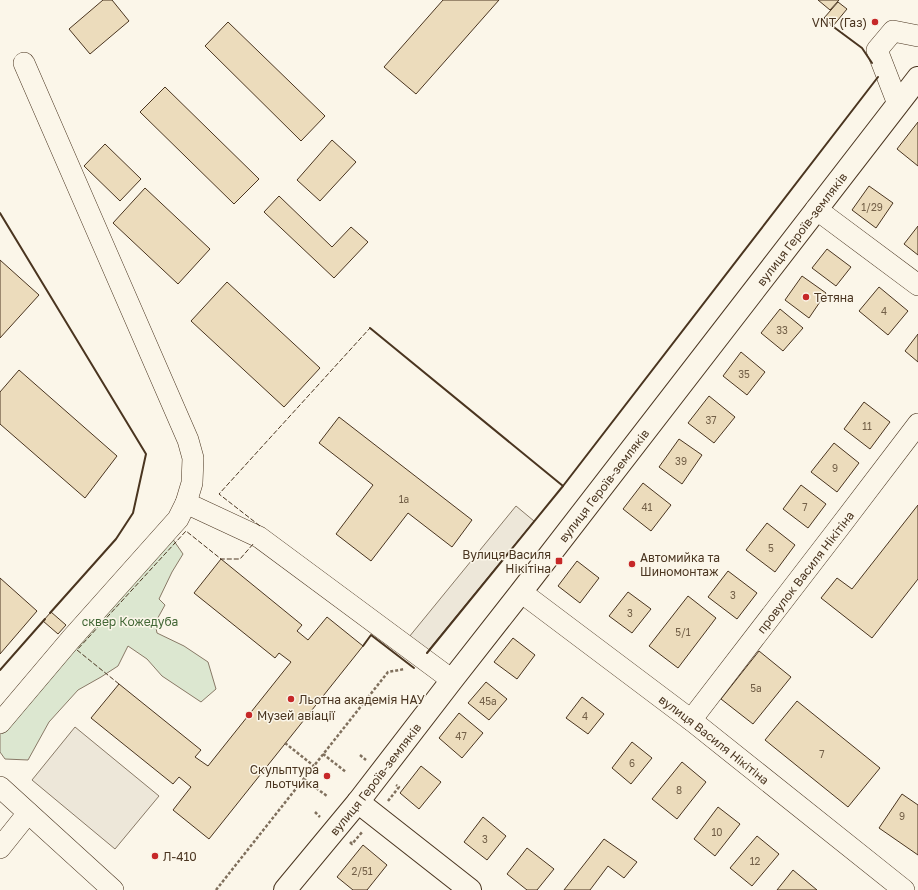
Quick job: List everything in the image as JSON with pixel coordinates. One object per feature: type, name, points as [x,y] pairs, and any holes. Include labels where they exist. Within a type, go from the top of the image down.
[{"type":"main road","name":"вулиця Героїв-земляків","points":[[285,890],[358,802],[918,78]]},
{"type":"main road","points":[[358,802],[470,890]]},
{"type":"street","points":[[898,104],[877,50],[893,31],[918,36]]},
{"type":"street","points":[[0,723],[71,639],[178,520],[186,503],[192,483],[193,458],[188,440],[24,63]]},
{"type":"street","points":[[816,209],[918,285]]},
{"type":"street","name":"провулок Василя Нікітіна","points":[[691,720],[918,424]]},
{"type":"street","points":[[186,503],[260,537],[452,680]]},
{"type":"street","name":"вулиця Василя Нікітіна","points":[[521,592],[691,720],[904,890]]},
{"type":"street","points":[[0,787],[110,889]]},
{"type":"street","points":[[0,848],[28,813]]},
{"type":"path","points":[[216,890],[388,672],[431,665]]},
{"type":"path","points":[[285,744],[314,766]]},
{"type":"path","points":[[323,754],[346,772]]},
{"type":"path","points":[[304,778],[327,796]]},
{"type":"green space","name":"сквер Кожедуба","points":[[172,538],[183,554],[172,572],[159,599],[165,605],[155,623],[157,633],[184,646],[208,662],[216,689],[201,702],[162,676],[147,659],[128,646],[118,666],[78,690],[49,722],[28,760],[5,759],[0,752],[0,733]]},
{"type":"shaded area","points":[[516,506],[534,521],[427,652],[409,637]]},
{"type":"shaded area","points":[[75,727],[159,796],[115,849],[32,780]]},
{"type":"building","points":[[103,0],[112,0],[129,21],[90,54],[69,29]]},
{"type":"building","points":[[443,0],[499,0],[416,94],[384,67]]},
{"type":"building","points":[[818,0],[839,0],[830,10]]},
{"type":"building","points":[[838,2],[847,9],[833,26],[824,18]]},
{"type":"building","points":[[228,22],[325,116],[301,141],[205,46]]},
{"type":"building","points":[[165,87],[259,179],[234,204],[140,112]]},
{"type":"building","points":[[918,122],[918,166],[897,149]]},
{"type":"building","points":[[332,140],[356,162],[320,201],[297,180]]},
{"type":"building","points":[[105,144],[141,179],[120,201],[84,166]]},
{"type":"building","points":[[869,186],[893,203],[876,228],[852,210]]},
{"type":"building","points":[[145,188],[210,249],[178,284],[113,223]]},
{"type":"building","points":[[279,196],[332,247],[351,227],[368,242],[334,278],[264,212]]},
{"type":"building","points":[[918,226],[918,255],[904,244]]},
{"type":"building","points":[[827,249],[851,267],[836,286],[812,268]]},
{"type":"building","points":[[0,260],[39,295],[0,338]]},
{"type":"building","name":"Тетяна","points":[[802,276],[826,293],[809,318],[785,300]]},
{"type":"building","points":[[227,282],[320,368],[284,407],[191,321]]},
{"type":"building","points":[[879,287],[908,311],[888,335],[859,311]]},
{"type":"building","points":[[780,309],[803,328],[783,351],[761,333]]},
{"type":"building","points":[[918,334],[918,362],[905,351]]},
{"type":"building","points":[[741,352],[765,372],[747,395],[723,376]]},
{"type":"building","points":[[19,370],[117,456],[85,498],[0,424],[0,392]]},
{"type":"building","points":[[709,396],[735,417],[714,443],[688,423]]},
{"type":"building","points":[[864,402],[890,422],[870,449],[844,429]]},
{"type":"building","points":[[339,417],[472,520],[452,547],[408,513],[371,561],[336,534],[373,485],[319,443]]},
{"type":"building","points":[[679,439],[702,455],[682,484],[659,467]]},
{"type":"building","points":[[834,443],[859,463],[837,492],[811,472]]},
{"type":"building","points":[[643,483],[671,505],[651,531],[623,509]]},
{"type":"building","points":[[801,485],[826,504],[808,528],[783,509]]},
{"type":"building","points":[[918,505],[918,579],[872,638],[821,598],[837,578],[852,589]]},
{"type":"building","points":[[767,523],[795,545],[775,572],[746,550]]},
{"type":"building","name":"Льотна академія НАУ","points":[[221,559],[302,625],[297,631],[308,640],[327,617],[363,646],[209,839],[173,810],[191,787],[179,777],[173,784],[91,718],[119,684],[201,750],[195,757],[208,766],[291,662],[279,653],[275,658],[194,593]]},
{"type":"building","points":[[577,561],[599,578],[580,603],[558,586]]},
{"type":"building","points":[[728,571],[757,593],[737,619],[708,597]]},
{"type":"building","points":[[0,578],[37,611],[0,654]]},
{"type":"building","points":[[628,592],[651,609],[632,633],[609,616]]},
{"type":"building","points":[[688,596],[716,618],[678,668],[649,646]]},
{"type":"building","points":[[51,612],[66,625],[58,634],[43,621]]},
{"type":"building","points":[[513,638],[535,655],[517,679],[494,662]]},
{"type":"building","points":[[759,651],[791,677],[753,724],[721,699]]},
{"type":"building","points":[[486,682],[507,699],[489,720],[468,703]]},
{"type":"building","points":[[582,697],[604,714],[588,734],[566,718]]},
{"type":"building","points":[[797,701],[880,768],[848,807],[765,740]]},
{"type":"building","points":[[459,713],[483,733],[462,758],[439,738]]},
{"type":"building","points":[[632,742],[652,758],[631,784],[612,768]]},
{"type":"building","points":[[682,762],[706,782],[677,819],[652,799]]},
{"type":"building","points":[[421,766],[441,782],[419,809],[400,793]]},
{"type":"building","points":[[902,794],[918,805],[918,855],[879,828]]},
{"type":"building","points":[[718,807],[740,824],[715,856],[694,839]]},
{"type":"building","points":[[483,817],[506,836],[487,860],[464,842]]},
{"type":"building","points":[[757,836],[779,854],[752,886],[730,868]]},
{"type":"building","points":[[604,839],[637,862],[624,878],[608,866],[590,890],[564,890]]},
{"type":"building","points":[[363,845],[387,865],[367,890],[353,890],[337,877]]},
{"type":"building","points":[[527,848],[554,869],[537,890],[527,890],[507,874]]},
{"type":"building","points":[[793,870],[817,890],[777,890]]},
{"type":"fence","points":[[260,526],[219,494],[370,328]]},
{"type":"fence","points":[[119,684],[77,650],[186,531],[221,559],[240,559],[254,543]]},
{"type":"wall","points":[[831,25],[862,48],[872,63]]},
{"type":"wall","points":[[563,486],[878,77]]},
{"type":"wall","points":[[0,213],[146,454],[133,513],[116,539],[50,613]]},
{"type":"wall","points":[[370,328],[563,486],[427,653]]},
{"type":"wall","points":[[0,670],[45,619]]},
{"type":"wall","points":[[363,646],[371,635],[414,668]]},
{"type":"place","name":"VNT (Газ)","points":[[875,22]]},
{"type":"place","name":"Тетяна","points":[[806,297]]},
{"type":"place","name":"Вулиця Василя Нікітіна","points":[[559,561]]},
{"type":"place","name":"Автомийка та Шиномонтаж","points":[[632,564]]},
{"type":"place","name":"Льотна академія НАУ","points":[[291,699]]},
{"type":"place","name":"Музей авіації","points":[[249,715]]},
{"type":"place","name":"Скульптура льотчика","points":[[327,776]]},
{"type":"place","name":"Л-410","points":[[155,856]]}]
